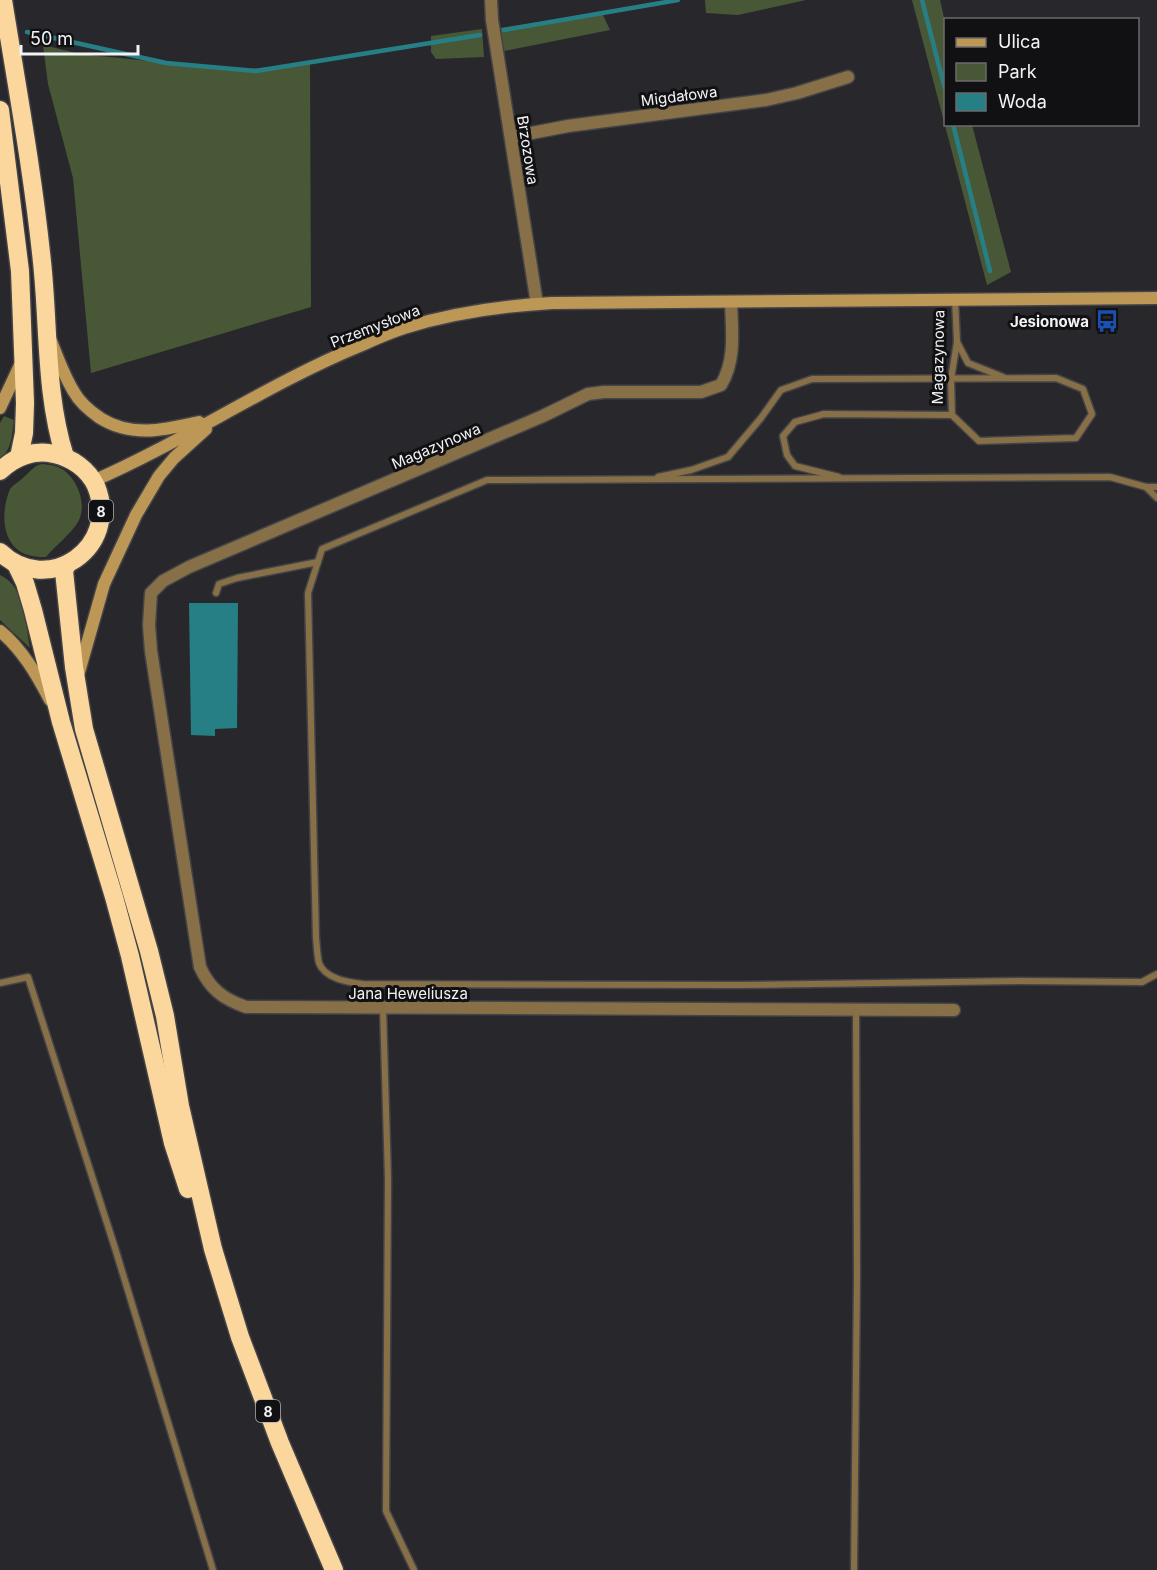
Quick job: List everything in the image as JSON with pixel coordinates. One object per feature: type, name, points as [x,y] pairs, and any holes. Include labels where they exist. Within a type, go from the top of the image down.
[{"type":"highway","points":[[3,0],[33,185],[46,294],[53,400],[59,437],[66,457]]},
{"type":"highway","points":[[0,110],[20,271],[24,357],[24,433],[20,457]]},
{"type":"highway","points":[[0,471],[20,457],[35,453],[50,453],[66,457]]},
{"type":"highway","name":"8","points":[[0,552],[16,564],[29,569],[55,569],[81,556],[92,543],[99,528],[101,512],[99,496],[93,481],[81,467],[66,457]]},
{"type":"highway","name":"8","points":[[16,564],[25,583],[33,610],[61,722],[130,956],[173,1143],[198,1217],[213,1249]]},
{"type":"highway","name":"8","points":[[67,564],[64,571],[76,681],[84,729],[146,942],[165,1017],[180,1106],[213,1249],[240,1337],[280,1443],[334,1570]]},
{"type":"street","name":"Brzozowa","points":[[491,0],[492,20],[537,304]]},
{"type":"street","name":"Migdałowa","points":[[511,137],[568,126],[766,100],[849,77]]},
{"type":"street","points":[[732,303],[1157,298]]},
{"type":"street","name":"Przemysłowa","points":[[93,481],[218,418],[304,371],[402,329],[442,317],[537,304],[732,303]]},
{"type":"street","name":"Magazynowa","points":[[151,651],[150,593],[163,581],[189,567],[543,416],[588,394],[701,392],[721,385],[732,357],[732,303]]},
{"type":"street","points":[[48,335],[74,393],[85,407],[108,422],[119,427],[146,432],[218,418]]},
{"type":"street","points":[[0,408],[24,357]]},
{"type":"street","points":[[76,681],[104,584],[136,515],[159,476],[174,458],[218,418]]},
{"type":"street","points":[[0,631],[15,644],[33,670],[61,722]]},
{"type":"street","name":"Jana Heweliusza","points":[[151,651],[200,967],[207,983],[232,1002],[246,1007],[954,1010]]},
{"type":"lane","name":"Magazynowa","points":[[952,415],[951,379],[957,342],[955,299]]},
{"type":"lane","points":[[957,342],[968,363],[1007,378]]},
{"type":"lane","points":[[645,480],[691,470],[728,457],[781,390],[812,379],[1056,378],[1083,389],[1092,414],[1076,438],[980,441],[952,415],[824,414],[795,422],[783,436],[787,455],[795,466],[848,479]]},
{"type":"lane","points":[[1157,487],[1146,487],[1110,477],[487,480],[322,549],[308,593],[316,938],[320,965],[329,974],[343,982],[363,984],[740,985],[1020,981],[1142,982],[1157,974]]},
{"type":"lane","points":[[1146,487],[1157,498]]},
{"type":"lane","points":[[216,593],[219,584],[237,578],[318,562]]},
{"type":"lane","points":[[0,983],[28,976],[115,1248],[213,1570]]},
{"type":"lane","points":[[383,1008],[388,1178],[386,1511],[414,1570]]},
{"type":"lane","points":[[854,1570],[857,1277],[856,1009]]},
{"type":"green space","points":[[705,0],[806,0],[738,15],[706,13]]},
{"type":"green space","points":[[912,0],[940,0],[944,18],[944,122]]},
{"type":"green space","points":[[602,13],[610,30],[504,51],[499,28]]},
{"type":"green space","points":[[482,29],[484,57],[436,59],[431,52],[431,36]]},
{"type":"green space","points":[[43,45],[80,54],[238,70],[310,63],[311,307],[91,373],[73,178],[48,84]]},
{"type":"green space","points":[[945,126],[972,126],[1011,272],[987,285]]},
{"type":"green space","points":[[4,416],[14,420],[9,446],[0,458],[0,423]]},
{"type":"green space","points":[[43,464],[65,471],[78,488],[82,502],[78,522],[46,557],[32,556],[14,546],[9,538],[4,519],[10,489],[35,467]]},
{"type":"green space","points":[[0,575],[9,581],[20,597],[30,648],[0,620]]},
{"type":"water","points":[[189,603],[238,603],[237,728],[215,729],[215,736],[191,735]]},
{"type":"waterway","points":[[504,30],[678,0]]},
{"type":"waterway","points":[[922,0],[944,85]]},
{"type":"waterway","points":[[27,32],[166,63],[256,71],[480,35]]},
{"type":"waterway","points":[[954,126],[990,271]]},
{"type":"place","name":"Jesionowa","points":[[1107,321]]}]
